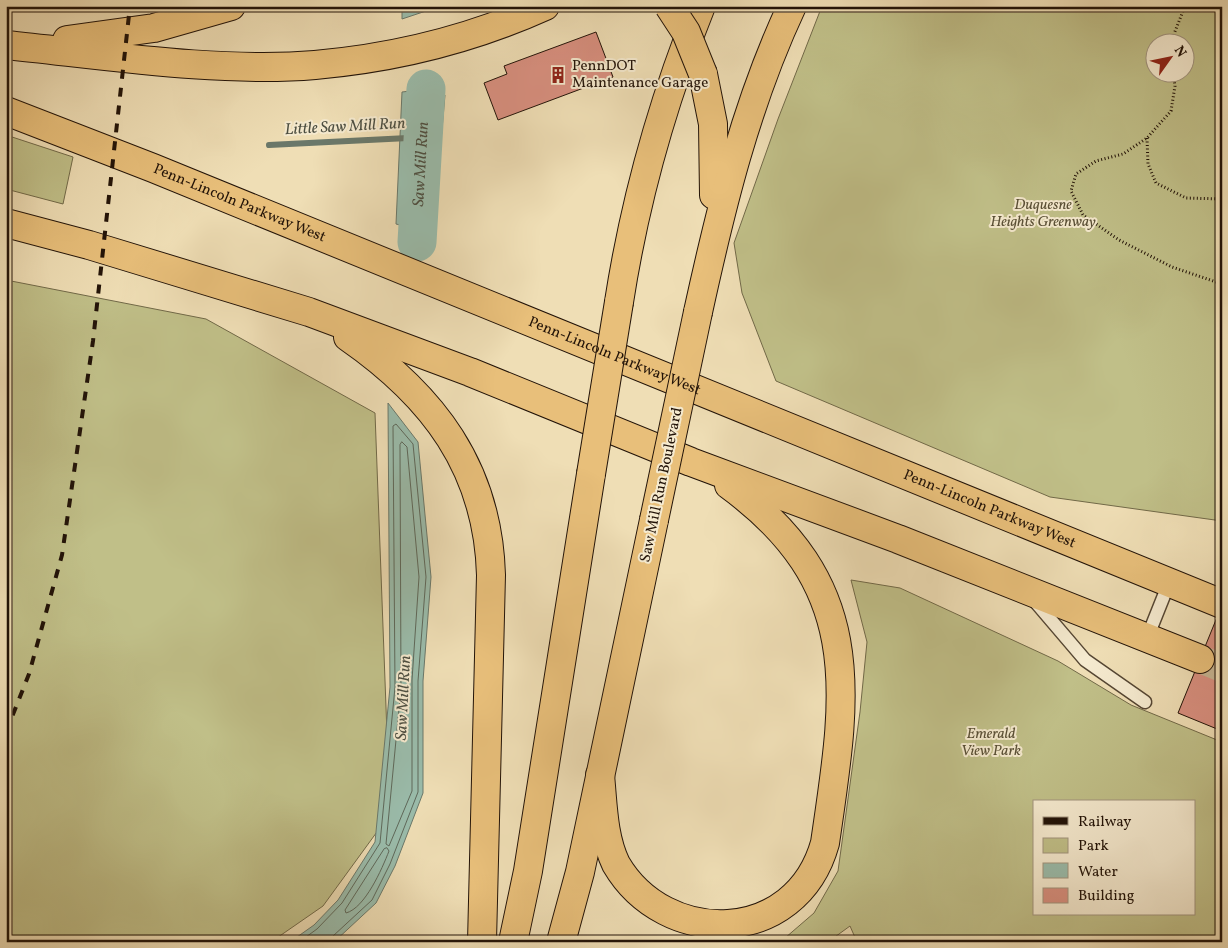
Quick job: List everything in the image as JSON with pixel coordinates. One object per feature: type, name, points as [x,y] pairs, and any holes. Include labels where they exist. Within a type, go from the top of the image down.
[{"type":"highway","points":[[6,44],[191,63],[314,65],[399,53],[451,41],[480,32],[545,6]]},
{"type":"highway","points":[[669,6],[686,32],[703,74],[713,124],[712,246]]},
{"type":"highway","points":[[512,942],[528,871],[628,245],[650,152],[667,95],[701,6]]},
{"type":"highway","name":"Saw Mill Run Boulevard","points":[[561,942],[580,872],[712,246],[741,135],[760,80],[792,6]]},
{"type":"highway","points":[[6,44],[122,34],[222,9]]},
{"type":"highway","name":"Penn-Lincoln Parkway West","points":[[6,111],[198,186],[1222,604]]},
{"type":"highway","points":[[6,223],[89,245],[309,312],[470,372],[691,462],[1026,589],[1200,660]]},
{"type":"highway","points":[[309,312],[374,354],[398,374],[431,410],[453,440],[466,465],[484,519],[490,548],[491,575],[482,942]]},
{"type":"highway","points":[[600,775],[605,831],[617,866],[640,898],[675,923],[714,932],[736,930],[756,924],[773,915],[801,891],[812,876],[820,860],[838,756],[842,695],[841,666],[828,610],[819,586],[807,564],[775,524],[737,491],[691,462]]},
{"type":"lane","points":[[1147,638],[1169,583]]},
{"type":"lane","points":[[1026,589],[1080,656],[1145,702]]},
{"type":"path","points":[[1175,32],[1185,6]]},
{"type":"path","points":[[1174,82],[1171,111],[1147,138],[1123,154],[1096,161],[1076,174],[1071,191],[1083,215],[1120,240],[1172,267],[1222,284]]},
{"type":"path","points":[[1147,138],[1148,164],[1156,183],[1186,198],[1222,199]]},
{"type":"green space","name":"Duquesne Heights Greenway","points":[[822,6],[1222,6],[1222,521],[1050,497],[776,381],[742,293],[734,243],[778,119]]},
{"type":"green space","points":[[6,135],[73,157],[63,204],[6,189]]},
{"type":"green space","points":[[6,280],[206,319],[375,413],[390,814],[323,906],[271,942],[6,942]]},
{"type":"green space","name":"Emerald View Park","points":[[851,580],[900,588],[1058,661],[1131,705],[1222,742],[1222,942],[857,942],[850,926],[828,942],[774,942],[785,938],[814,913],[838,871],[860,712],[867,642]]},
{"type":"water","points":[[402,6],[441,6],[402,19]]},
{"type":"water","points":[[426,89],[445,95],[433,233],[396,224],[402,92]]},
{"type":"water","points":[[388,403],[418,442],[431,577],[423,681],[423,793],[395,866],[376,903],[334,942],[290,942],[314,925],[338,900],[375,842],[390,687]]},
{"type":"building","name":"PennDOT Maintenance Garage","points":[[596,32],[613,77],[498,120],[484,83],[507,74],[504,66]]},
{"type":"building","points":[[1222,605],[1222,731],[1178,713]]},
{"type":"waterway","name":"Saw Mill Run","points":[[417,242],[426,89]]},
{"type":"waterway","name":"Little Saw Mill Run","points":[[269,145],[408,138]]},
{"type":"tunnel","points":[[1200,659],[1222,668]]},
{"type":"railway","points":[[6,732],[29,674],[62,555],[93,341],[130,6]]},
{"type":"place","name":"PennDOT Maintenance Garage","points":[[558,75]]}]
